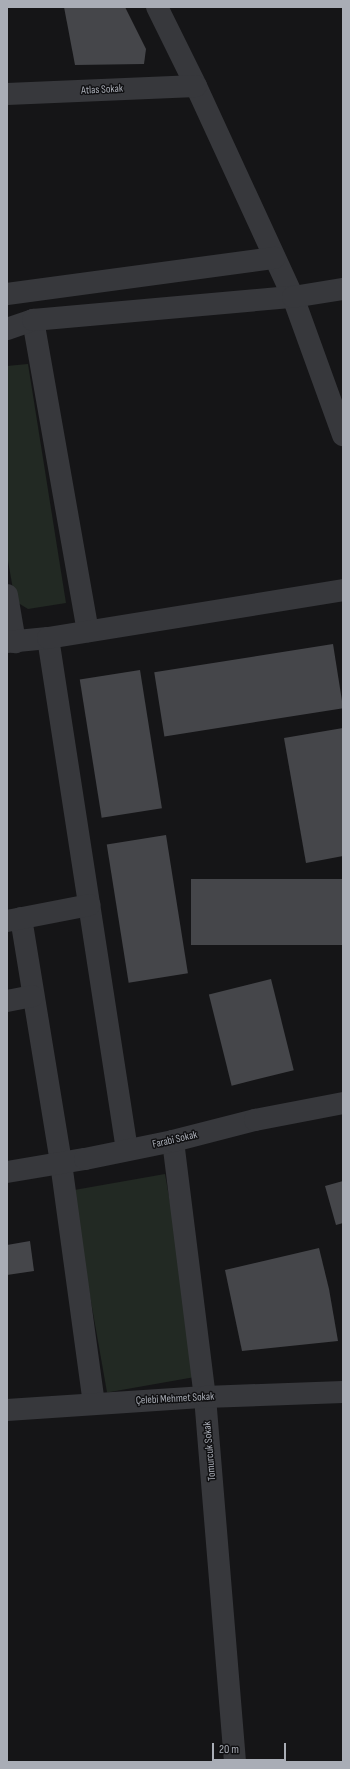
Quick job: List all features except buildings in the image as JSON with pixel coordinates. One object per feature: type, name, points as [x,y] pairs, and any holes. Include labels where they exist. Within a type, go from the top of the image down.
[{"type":"street","points":[[157,7],[196,86],[293,297],[343,435]]},
{"type":"street","name":"Atlas Sokak","points":[[7,94],[196,86]]},
{"type":"street","points":[[7,294],[274,258]]},
{"type":"street","points":[[7,329],[33,320],[293,297],[343,289]]},
{"type":"street","points":[[33,320],[88,632]]},
{"type":"street","points":[[7,595],[11,642],[88,632],[343,590]]},
{"type":"street","points":[[48,638],[127,1150]]},
{"type":"street","points":[[89,906],[14,919],[33,996],[61,1163],[94,1404]]},
{"type":"street","points":[[7,1001],[33,996]]},
{"type":"street","name":"Farabi Sokak","points":[[7,1172],[173,1141],[254,1120],[343,1103]]},
{"type":"street","name":"Tomurcuk Sokak","points":[[173,1141],[205,1397],[236,1762]]},
{"type":"street","name":"Çelebi Mehmet Sokak","points":[[7,1410],[205,1397],[343,1392]]},
{"type":"shaded area","points":[[28,364],[66,603],[28,609],[15,601],[7,555],[7,366]]},
{"type":"shaded area","points":[[165,1174],[201,1376],[107,1392],[71,1190]]}]
